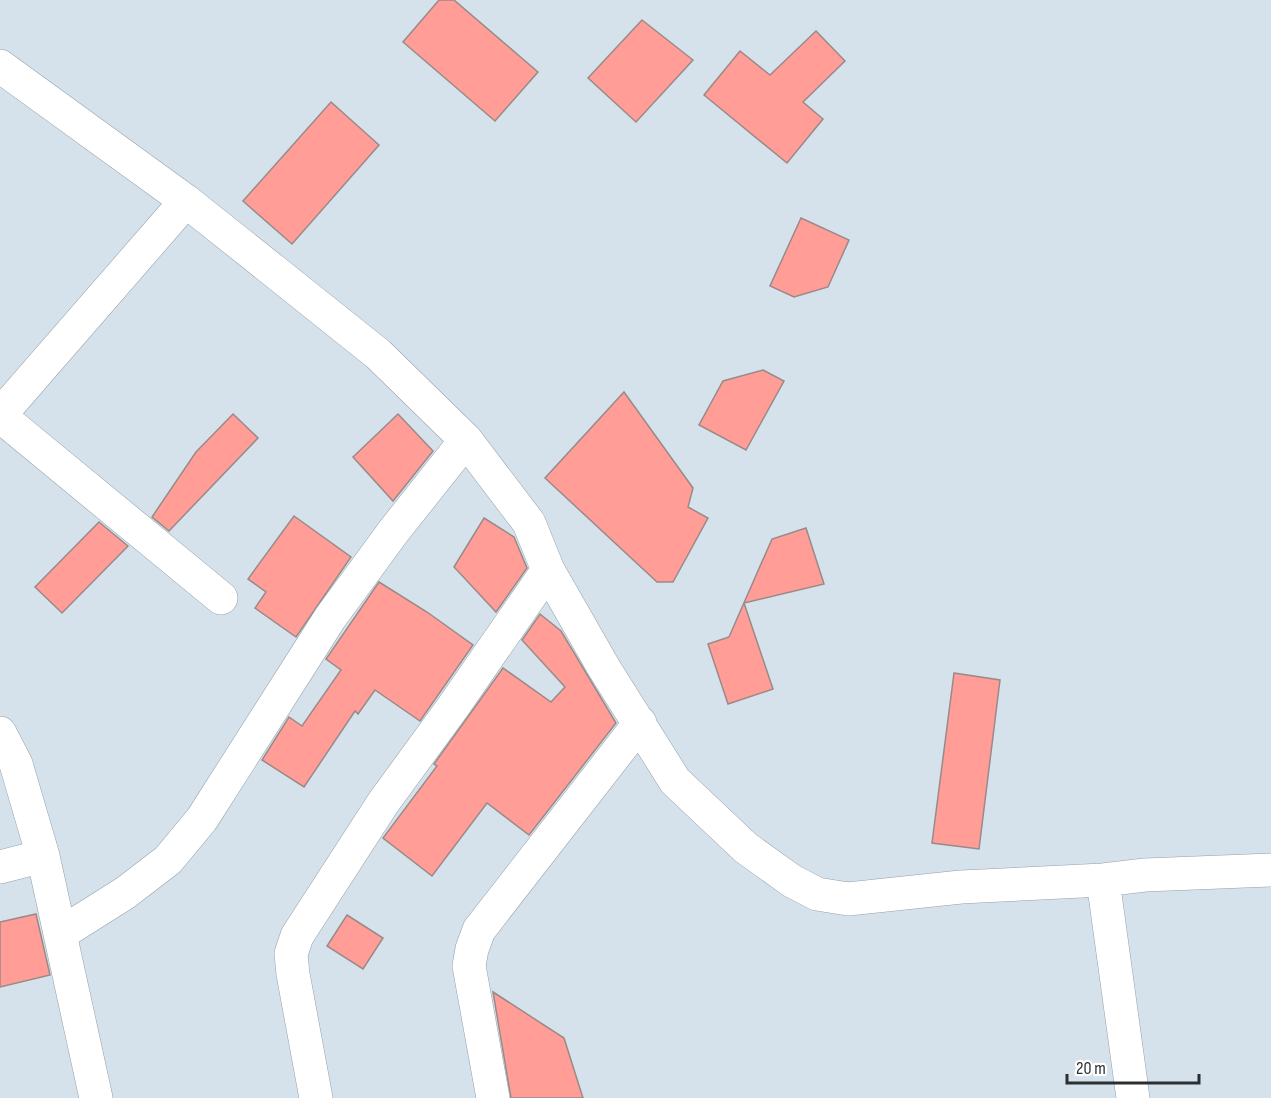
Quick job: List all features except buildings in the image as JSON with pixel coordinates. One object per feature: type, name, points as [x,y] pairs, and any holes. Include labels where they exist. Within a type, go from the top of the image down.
[{"type":"street","points":[[0,66],[186,201],[378,354],[466,440],[529,523],[548,570],[604,668],[675,781],[746,848],[792,881],[817,894],[848,899],[961,887],[1103,880],[1145,875],[1271,870]]},
{"type":"street","points":[[186,201],[0,416],[221,598]]},
{"type":"street","points":[[60,934],[124,893],[168,860],[202,819],[330,618],[393,532],[466,440]]},
{"type":"street","points":[[316,1098],[292,974],[291,954],[297,936],[383,803],[548,570]]},
{"type":"street","points":[[493,1098],[469,966],[479,930],[640,723]]},
{"type":"street","points":[[0,733],[16,764],[42,856],[96,1098]]},
{"type":"street","points":[[0,867],[42,856]]},
{"type":"street","points":[[1103,880],[1133,1098]]}]
